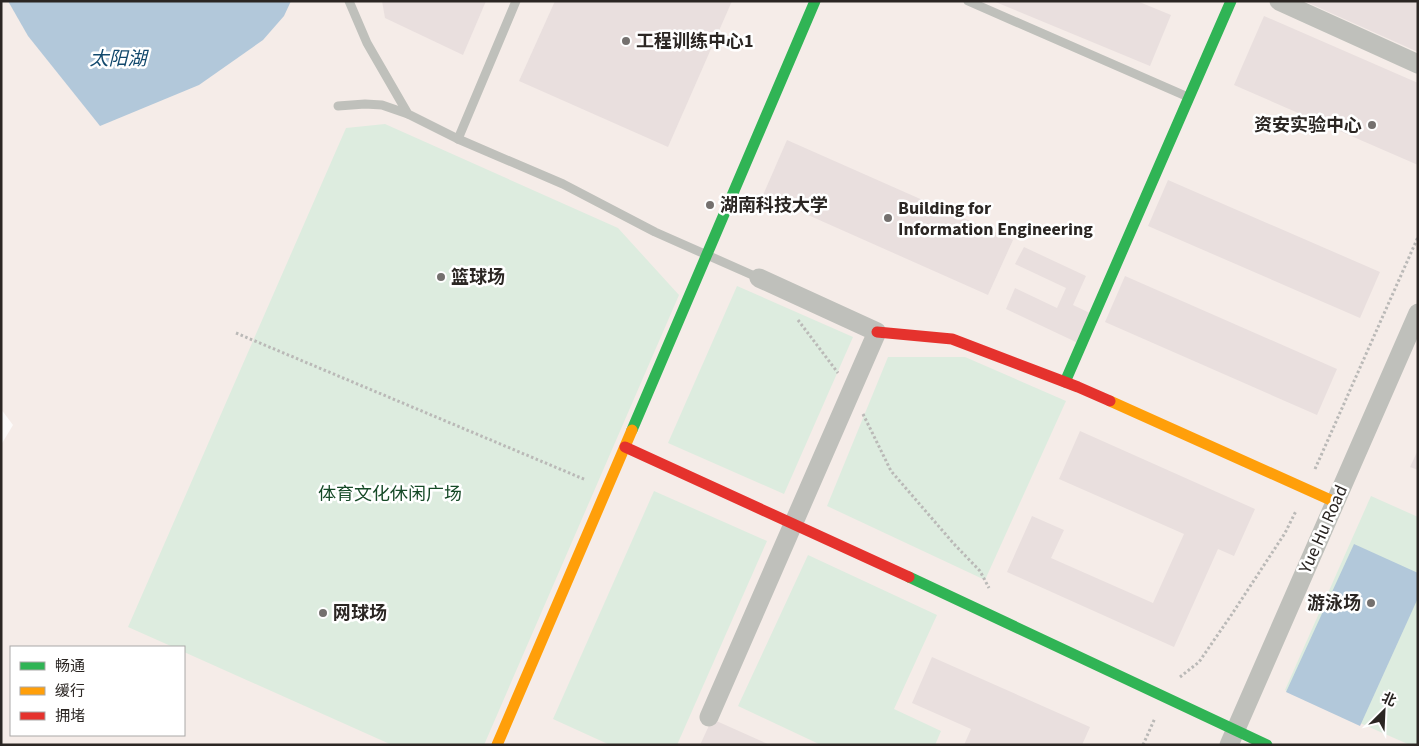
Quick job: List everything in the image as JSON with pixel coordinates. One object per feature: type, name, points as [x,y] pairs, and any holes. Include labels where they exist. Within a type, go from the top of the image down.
[{"type":"street","points":[[497,745],[815,1]]},
{"type":"street","points":[[1065,382],[1231,1]]},
{"type":"street","points":[[1279,1],[1418,64]]},
{"type":"street","points":[[758,278],[877,332],[952,340],[1065,382],[1335,502]]},
{"type":"street","name":"Yue Hu Road","points":[[1232,737],[1418,313]]},
{"type":"street","points":[[709,717],[877,332]]},
{"type":"street","points":[[625,447],[1009,623],[1232,737],[1267,745]]},
{"type":"lane","points":[[349,1],[367,43],[408,114]]},
{"type":"lane","points":[[458,140],[516,1]]},
{"type":"lane","points":[[968,1],[1189,97]]},
{"type":"lane","points":[[338,106],[365,104],[382,106],[408,114],[458,140],[563,184],[655,232],[758,278]]},
{"type":"path","points":[[798,319],[852,391],[891,470],[954,544],[980,571],[990,589]]},
{"type":"path","points":[[236,333],[607,488]]},
{"type":"shaded area","name":"湖南科技大学","points":[[1,1],[1418,1],[1418,745],[1,745],[1,445],[13,425],[1,409]]},
{"type":"green space","name":"体育文化休闲广场","points":[[385,124],[618,228],[679,295],[484,745],[392,745],[185,652],[185,646],[171,646],[128,627],[346,128]]},
{"type":"green space","points":[[737,286],[853,337],[784,494],[668,443]]},
{"type":"green space","points":[[888,357],[965,357],[1066,401],[985,580],[827,506]]},
{"type":"green space","points":[[654,491],[767,541],[677,745],[610,745],[553,719]]},
{"type":"green space","name":"游泳场","points":[[1371,496],[1418,517],[1418,745],[1410,745],[1285,690]]},
{"type":"green space","points":[[808,555],[937,615],[894,709],[941,731],[935,745],[821,745],[738,706]]},
{"type":"water","name":"太阳湖","points":[[8,1],[291,1],[284,16],[263,40],[199,85],[100,126],[28,36]]},
{"type":"water","name":"游泳场","points":[[1354,544],[1418,573],[1418,598],[1360,726],[1286,692]]},
{"type":"building","points":[[382,1],[486,1],[463,55],[385,18]]},
{"type":"building","name":"工程训练中心1","points":[[555,1],[732,1],[668,147],[519,81]]},
{"type":"building","points":[[993,1],[1137,1],[1171,15],[1150,66]]},
{"type":"building","points":[[1304,1],[1418,1],[1418,52]]},
{"type":"building","name":"资安实验中心","points":[[1264,16],[1418,83],[1418,165],[1234,85]]},
{"type":"building","name":"Building for Information Engineering","points":[[787,140],[1013,240],[988,295],[763,195]]},
{"type":"building","points":[[1168,180],[1380,272],[1360,318],[1148,226]]},
{"type":"building","points":[[1024,247],[1086,276],[1073,305],[1092,314],[1078,343],[1006,309],[1015,288],[1057,308],[1066,288],[1015,264]]},
{"type":"building","points":[[1125,276],[1337,369],[1317,415],[1105,322]]},
{"type":"building","points":[[1080,431],[1255,509],[1234,556],[1218,549],[1174,647],[1007,572],[1032,516],[1064,530],[1051,558],[1153,603],[1184,534],[1059,479]]},
{"type":"building","points":[[1418,450],[1418,470],[1410,467]]},
{"type":"building","points":[[932,657],[1090,727],[1082,745],[964,745],[971,729],[912,703]]},
{"type":"building","points":[[712,719],[770,745],[700,745]]},
{"type":"traffic: fast","points":[[632,430],[815,1]]},
{"type":"traffic: fast","points":[[1065,382],[1231,1]]},
{"type":"traffic: fast","points":[[909,577],[1267,745]]},
{"type":"traffic: slow","points":[[1110,401],[1335,502]]},
{"type":"traffic: slow","points":[[497,745],[632,430]]},
{"type":"traffic: jam","points":[[877,332],[952,339],[1110,401]]},
{"type":"traffic: jam","points":[[625,447],[909,577]]},
{"type":"place","name":"工程训练中心1","points":[[626,41]]},
{"type":"place","name":"资安实验中心","points":[[1372,125]]},
{"type":"place","name":"湖南科技大学","points":[[710,205]]},
{"type":"place","name":"Building for Information Engineering","points":[[888,218]]},
{"type":"place","name":"篮球场","points":[[441,277]]},
{"type":"place","name":"游泳场","points":[[1371,603]]},
{"type":"place","name":"网球场","points":[[323,613]]}]
